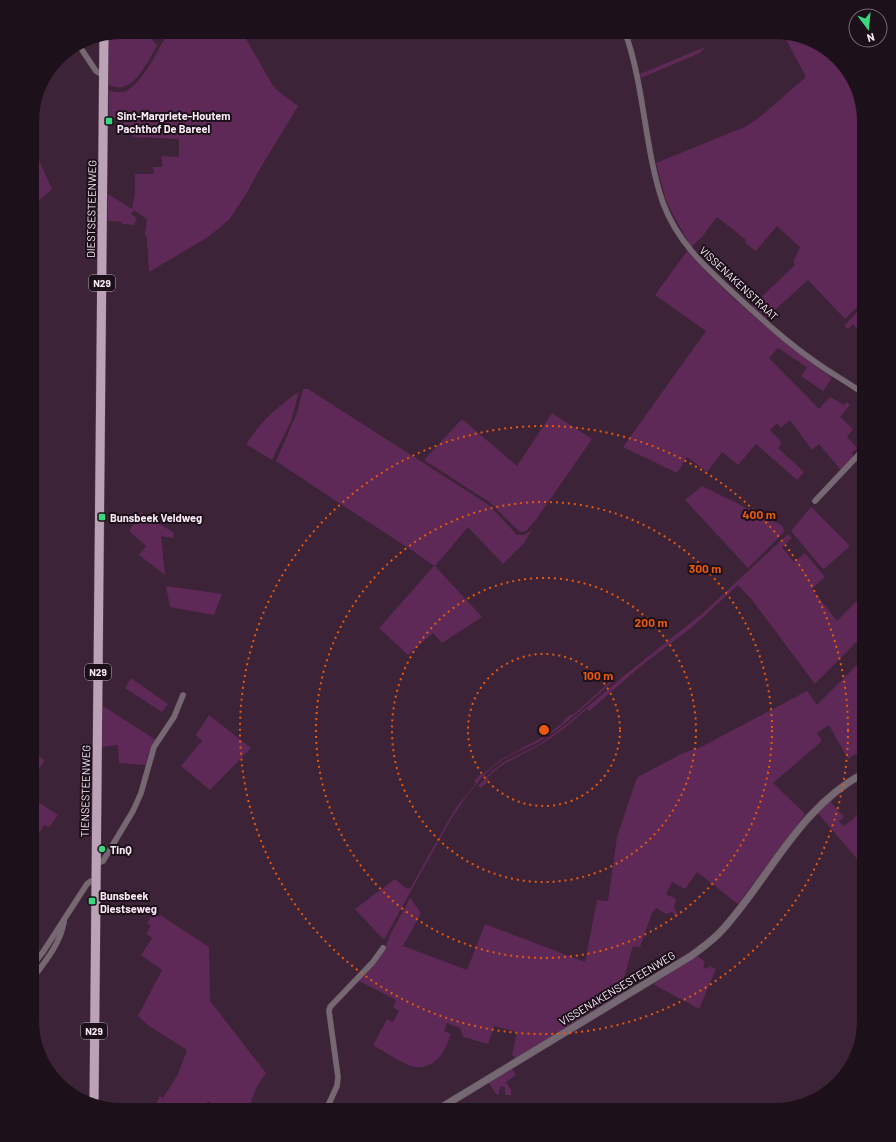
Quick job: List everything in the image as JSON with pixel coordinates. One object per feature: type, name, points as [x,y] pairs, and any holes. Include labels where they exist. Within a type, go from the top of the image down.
[{"type":"main road","name":"DIESTSESTEENWEG","points":[[100,480],[104,41]]},
{"type":"main road","name":"TIENSESTEENWEG","points":[[94,1099],[100,480]]},
{"type":"street","name":"VISSENAKENSTRAAT","points":[[627,39],[637,74],[656,178],[664,204],[683,241],[702,264],[789,343],[857,390]]},
{"type":"street","points":[[81,49],[96,71],[104,74]]},
{"type":"street","points":[[815,501],[857,456]]},
{"type":"street","points":[[96,864],[104,861],[133,811],[141,794],[154,747],[174,717],[182,695]]},
{"type":"street","name":"VISSENAKENSESTEENWEG","points":[[449,1103],[691,956],[703,947],[724,928],[798,829],[822,803],[843,785],[857,777]]},
{"type":"street","points":[[39,957],[87,884],[91,881],[96,881]]},
{"type":"street","points":[[39,971],[59,939],[64,919]]},
{"type":"street","points":[[329,1103],[337,1086],[338,1077],[329,1011],[330,1007],[373,962],[382,948]]},
{"type":"shaded area","points":[[152,39],[157,46],[144,69],[138,76],[125,86],[118,87],[109,85],[109,40]]},
{"type":"shaded area","points":[[164,39],[246,39],[272,84],[278,91],[298,106],[248,191],[229,220],[208,237],[149,272],[147,237],[145,235],[147,219],[134,210],[131,214],[137,218],[134,225],[108,221],[108,194],[132,209],[135,193],[135,174],[154,174],[153,167],[162,167],[162,156],[179,157],[179,139],[133,137],[133,128],[123,128],[123,119],[109,118],[109,91],[124,92],[130,88],[137,82],[155,56]]},
{"type":"shaded area","points":[[786,40],[807,45],[825,56],[833,63],[843,75],[851,89],[856,110],[857,307],[845,319],[808,280],[766,318],[752,306],[795,265],[793,262],[800,247],[777,226],[756,251],[745,243],[746,240],[717,217],[701,238],[691,247],[665,197],[656,163],[747,126],[761,116],[806,77]]},
{"type":"shaded area","points":[[705,47],[700,53],[641,78],[640,74]]},
{"type":"shaded area","points":[[39,160],[52,189],[39,201]]},
{"type":"shaded area","points":[[687,251],[720,285],[756,318],[832,378],[823,391],[801,376],[807,367],[778,348],[769,358],[819,409],[830,397],[844,405],[847,402],[850,405],[840,417],[853,429],[847,437],[857,448],[852,453],[854,457],[841,470],[819,444],[812,450],[790,420],[781,428],[777,423],[770,430],[782,443],[778,448],[804,472],[797,480],[756,444],[738,465],[722,452],[707,472],[687,457],[677,473],[623,447],[706,331],[655,295]]},
{"type":"shaded area","points":[[857,312],[857,328],[853,324],[848,329],[844,326]]},
{"type":"shaded area","points":[[303,389],[308,389],[489,505],[517,535],[524,535],[532,530],[524,543],[503,564],[468,527],[435,566],[482,617],[442,643],[433,633],[408,655],[379,628],[434,566],[276,461],[297,413]]},
{"type":"shaded area","points":[[299,392],[291,421],[272,460],[246,444],[268,417]]},
{"type":"shaded area","points":[[552,413],[592,439],[535,521],[526,531],[520,532],[489,502],[424,460],[462,419],[517,466]]},
{"type":"shaded area","points":[[702,486],[783,527],[784,532],[748,568],[685,500]]},
{"type":"shaded area","points":[[811,507],[850,546],[824,569],[791,531]]},
{"type":"shaded area","points":[[141,512],[174,533],[173,538],[161,536],[165,575],[139,555],[146,546],[129,531]]},
{"type":"shaded area","points":[[788,534],[792,538],[782,547],[794,562],[805,553],[825,577],[812,589],[837,621],[857,601],[857,641],[815,684],[752,600],[738,585],[691,628],[641,666],[589,711],[587,709],[546,741],[493,772],[487,778],[489,780],[481,788],[478,786],[493,770],[504,762],[538,745],[567,724],[625,675],[703,613]]},
{"type":"shaded area","points":[[166,586],[222,594],[214,615],[170,607]]},
{"type":"shaded area","points":[[857,665],[857,753],[848,759],[829,725],[817,733],[822,741],[773,783],[805,814],[738,904],[697,872],[685,889],[672,882],[666,894],[676,899],[674,907],[678,916],[676,917],[672,912],[666,914],[656,908],[652,913],[640,947],[633,946],[619,995],[516,1058],[512,1055],[517,1032],[494,1026],[488,1044],[463,1037],[460,1028],[447,1023],[444,1031],[451,1034],[444,1051],[432,1064],[420,1067],[413,1067],[406,1064],[373,1045],[387,1019],[393,1022],[399,1011],[393,1007],[396,1000],[359,981],[382,954],[391,933],[410,898],[421,913],[403,946],[467,970],[485,924],[585,962],[597,900],[608,901],[617,837],[638,777],[683,753],[701,747],[807,691],[817,705]]},
{"type":"shaded area","points":[[131,678],[168,704],[162,712],[125,688]]},
{"type":"shaded area","points":[[614,678],[615,680],[581,710],[545,738],[504,759],[482,777],[450,822],[384,940],[355,909],[395,879],[407,889],[410,889],[456,808],[476,783],[474,781],[500,760],[545,736],[564,722],[563,721],[571,714],[573,715]]},
{"type":"shaded area","points":[[103,706],[156,740],[148,755],[146,765],[119,763],[118,745],[102,747]]},
{"type":"shaded area","points":[[209,715],[251,748],[210,790],[181,766],[202,741],[196,735]]},
{"type":"shaded area","points":[[39,756],[45,760],[39,769]]},
{"type":"shaded area","points":[[829,800],[844,817],[839,821],[843,826],[857,815],[857,859],[817,812]]},
{"type":"shaded area","points":[[39,803],[58,815],[49,827],[44,825],[39,832]]},
{"type":"shaded area","points":[[153,913],[159,917],[160,915],[209,947],[210,1001],[266,1073],[256,1088],[251,1103],[212,1103],[208,1101],[207,1103],[156,1103],[160,1096],[163,1098],[178,1074],[187,1050],[149,1026],[138,1016],[162,970],[141,955],[152,938],[146,934],[151,926],[147,924]]},
{"type":"shaded area","points":[[697,956],[705,962],[703,967],[707,969],[709,966],[716,969],[699,1009],[653,984]]},
{"type":"shaded area","points":[[512,1069],[516,1075],[506,1082],[511,1090],[511,1095],[505,1095],[505,1087],[500,1086],[499,1094],[496,1094],[489,1083]]},
{"type":"place","name":"Sint-Margriete-Houtem Pachthof De Bareel","points":[[109,121]]},
{"type":"place","name":"Bunsbeek Veldweg","points":[[102,517]]},
{"type":"place","name":"TinQ","points":[[102,849]]},
{"type":"place","name":"Bunsbeek Diestseweg","points":[[92,901]]}]
